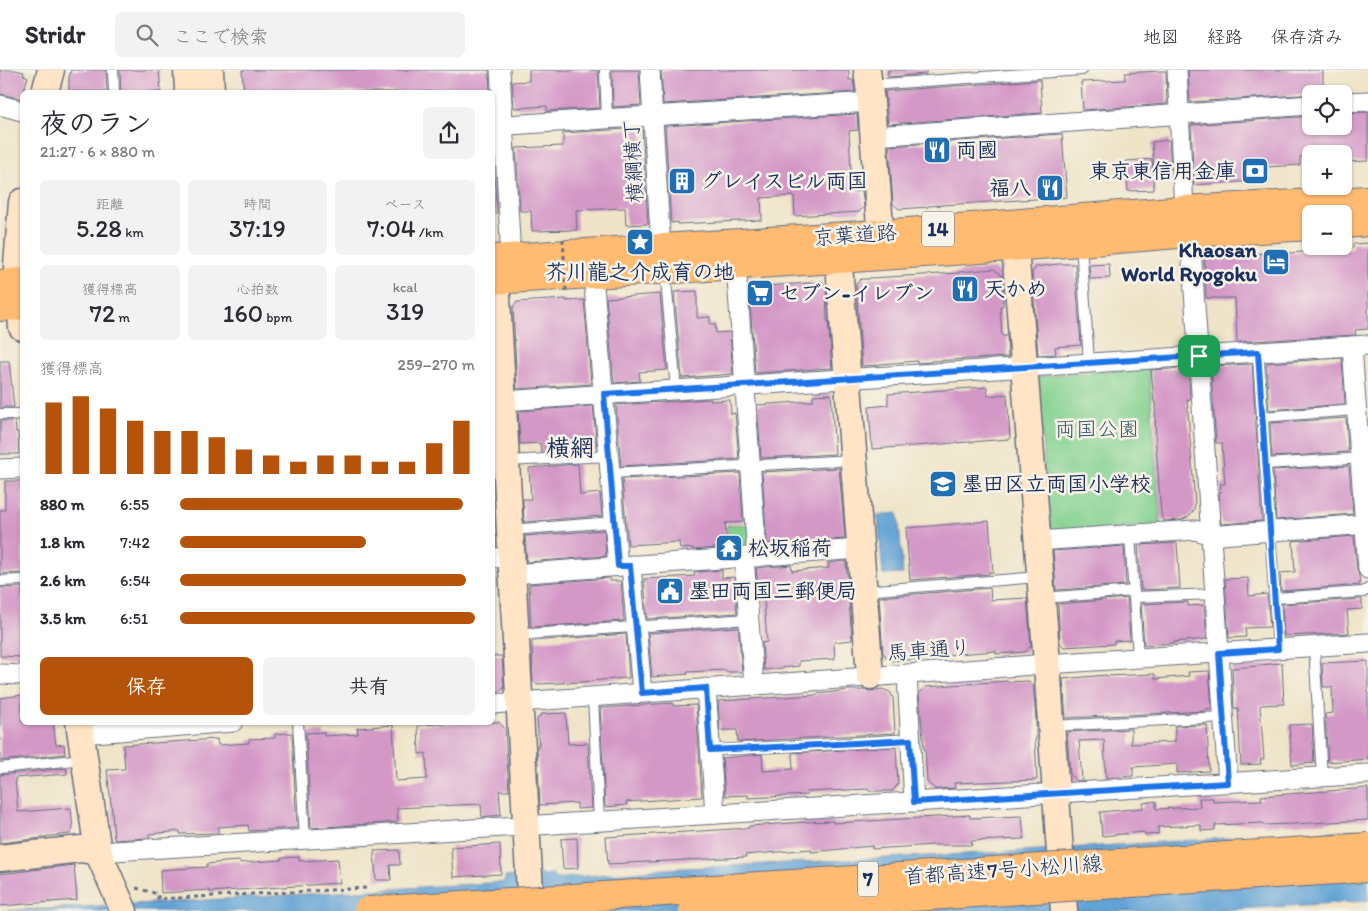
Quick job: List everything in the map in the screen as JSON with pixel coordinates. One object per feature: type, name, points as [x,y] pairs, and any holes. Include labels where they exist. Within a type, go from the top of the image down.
[{"type":"highway","name":"京葉道路","points":[[497,269],[882,245],[1187,222],[1368,200]]},
{"type":"highway","name":"京葉道路","points":[[882,245],[1015,247],[1081,242],[1187,222],[1302,226]]},
{"type":"highway","points":[[1352,223],[1368,222]]},
{"type":"highway","name":"京葉道路","points":[[497,269],[594,274],[663,259],[736,264],[837,248]]},
{"type":"highway","name":"首都高速7号小松川線","points":[[371,899],[1368,847]]},
{"type":"highway","name":"首都高速7号小松川線","points":[[693,911],[1368,868]]},
{"type":"street","points":[[46,90],[51,70]]},
{"type":"street","points":[[186,70],[188,90]]},
{"type":"street","points":[[210,70],[211,90]]},
{"type":"street","points":[[500,70],[498,125],[510,239],[497,269],[509,530],[505,563],[516,635],[531,911]]},
{"type":"street","name":"横綱横丁","points":[[650,70],[663,259]]},
{"type":"street","points":[[1177,70],[1187,222],[1199,356],[1228,783]]},
{"type":"street","points":[[498,125],[653,116],[869,86],[882,245]]},
{"type":"street","points":[[1352,102],[1368,101]]},
{"type":"street","points":[[0,105],[20,110]]},
{"type":"street","points":[[874,136],[1302,106]]},
{"type":"street","points":[[15,299],[20,227]]},
{"type":"street","points":[[1015,247],[1064,911]]},
{"type":"street","points":[[837,248],[870,676]]},
{"type":"street","points":[[736,264],[750,465],[749,619],[754,685]]},
{"type":"street","points":[[594,274],[614,522],[636,626],[642,693]]},
{"type":"street","points":[[503,401],[1360,345],[1360,399],[1368,569]]},
{"type":"street","points":[[0,469],[20,468]]},
{"type":"street","points":[[1037,541],[1195,530],[1211,535],[1221,535],[1366,524]]},
{"type":"street","points":[[505,563],[624,566],[860,549]]},
{"type":"street","name":"馬車通り","points":[[495,704],[870,676],[1368,643]]},
{"type":"street","points":[[0,674],[20,675]]},
{"type":"street","points":[[906,674],[914,802]]},
{"type":"street","points":[[706,688],[715,814]]},
{"type":"street","points":[[124,899],[98,852],[80,728],[156,725]]},
{"type":"street","points":[[0,858],[81,849],[98,852],[1368,774]]},
{"type":"lane","points":[[113,70],[114,90]]},
{"type":"lane","points":[[605,70],[607,118]]},
{"type":"lane","points":[[869,86],[1082,70]]},
{"type":"lane","points":[[1081,242],[1089,363]]},
{"type":"lane","points":[[663,259],[676,390]]},
{"type":"lane","points":[[1258,352],[1278,649]]},
{"type":"lane","points":[[1262,417],[1360,399]]},
{"type":"lane","points":[[0,414],[20,414]]},
{"type":"lane","points":[[1265,464],[1364,458]]},
{"type":"lane","points":[[505,462],[750,465],[853,460]]},
{"type":"lane","points":[[509,530],[614,522]]},
{"type":"lane","points":[[1130,535],[1138,658]]},
{"type":"lane","points":[[0,581],[20,580]]},
{"type":"lane","points":[[863,591],[1041,588],[1134,594],[1215,594]]},
{"type":"lane","points":[[1274,598],[1363,592],[1368,589]]},
{"type":"lane","points":[[516,635],[749,619]]},
{"type":"lane","points":[[1314,647],[1322,777]]},
{"type":"lane","points":[[593,696],[599,822]]},
{"type":"lane","points":[[1051,726],[1223,717]]},
{"type":"lane","points":[[298,725],[305,839]]},
{"type":"lane","points":[[710,750],[910,740]]},
{"type":"lane","points":[[0,768],[84,759]]},
{"type":"path","points":[[563,239],[566,291]]},
{"type":"path","points":[[124,899],[158,894],[158,899],[371,899]]},
{"type":"green space","name":"両国公園","points":[[1149,368],[1161,524],[1049,535],[1038,378],[1043,376]]},
{"type":"green space","points":[[750,524],[751,548],[729,550],[727,525]]},
{"type":"water","points":[[898,513],[903,574],[883,575],[878,515]]},
{"type":"water","points":[[1368,829],[1368,901],[1206,911],[5,911],[505,882],[505,877],[553,874],[554,879],[665,869],[1007,852]]},
{"type":"building","points":[[0,70],[24,72],[23,75],[28,77],[24,90],[20,90],[20,98],[0,94]]},
{"type":"building","points":[[71,70],[106,70],[107,90],[69,90]]},
{"type":"building","points":[[120,70],[159,70],[161,90],[121,90]]},
{"type":"building","points":[[242,70],[489,70],[490,90],[244,90]]},
{"type":"building","points":[[529,70],[598,70],[600,108],[547,111],[547,106],[514,108],[512,82],[529,81]]},
{"type":"building","points":[[612,70],[639,70],[641,105],[613,107]]},
{"type":"building","points":[[661,70],[849,70],[849,80],[853,80],[855,92],[663,104]]},
{"type":"building","points":[[888,70],[926,70],[926,74],[888,77]]},
{"type":"building","points":[[1188,70],[1323,70],[1323,85],[1302,85],[1302,95],[1190,102]]},
{"type":"building","points":[[1166,71],[1167,104],[1083,110],[1081,82],[1125,80],[1125,73]]},
{"type":"building","points":[[1040,80],[1042,113],[888,124],[885,91]]},
{"type":"building","points":[[1368,112],[1368,161],[1352,162],[1352,145],[1302,145],[1300,165],[1267,167],[1268,180],[1194,185],[1191,125],[1302,117],[1302,135],[1352,135],[1352,113]]},
{"type":"building","points":[[857,114],[858,130],[849,131],[852,192],[862,191],[864,207],[859,212],[795,216],[794,196],[761,198],[762,220],[671,223],[665,126]]},
{"type":"building","points":[[642,128],[648,224],[626,225],[625,208],[576,210],[577,230],[532,231],[531,211],[520,211],[516,148],[563,146],[563,133]]},
{"type":"building","points":[[1062,134],[1067,197],[899,209],[893,204],[889,146]]},
{"type":"building","points":[[1169,140],[1171,169],[1154,171],[1152,142]]},
{"type":"building","points":[[1152,159],[1154,190],[1128,191],[1126,161]]},
{"type":"building","points":[[495,187],[497,213],[495,213]]},
{"type":"building","points":[[1368,243],[1368,329],[1355,330],[1356,335],[1237,342],[1235,298],[1206,298],[1204,254],[1302,252],[1302,255],[1352,255],[1353,244]]},
{"type":"building","points":[[1075,264],[1081,345],[1055,347],[1056,354],[1038,355],[1032,273],[1036,267]]},
{"type":"building","points":[[1109,264],[1110,278],[1090,279],[1089,265]]},
{"type":"building","points":[[994,269],[1002,276],[1003,306],[1000,306],[1002,336],[1007,336],[1008,357],[917,363],[917,361],[862,366],[856,284],[861,279]]},
{"type":"building","points":[[819,283],[826,287],[832,368],[755,373],[749,287]]},
{"type":"building","points":[[697,291],[697,318],[710,317],[710,324],[715,324],[716,333],[730,332],[733,374],[682,378],[674,292]]},
{"type":"building","points":[[660,294],[667,370],[639,372],[640,381],[614,383],[606,298]]},
{"type":"building","points":[[566,299],[566,301],[584,300],[591,384],[517,389],[513,307],[517,302]]},
{"type":"building","points":[[1342,358],[1345,404],[1269,410],[1266,363]]},
{"type":"building","points":[[0,361],[9,361],[14,407],[0,407]]},
{"type":"building","points":[[1252,364],[1262,521],[1221,524],[1219,492],[1221,492],[1220,484],[1225,484],[1222,443],[1216,443],[1211,366]]},
{"type":"building","points":[[1188,368],[1190,399],[1187,400],[1195,504],[1194,510],[1188,517],[1181,520],[1163,521],[1151,370]]},
{"type":"building","points":[[987,387],[988,396],[1007,394],[1010,439],[872,449],[869,407],[888,405],[888,394]]},
{"type":"building","points":[[831,394],[835,454],[761,458],[757,405],[813,401],[813,395]]},
{"type":"building","points":[[711,399],[711,401],[730,400],[731,414],[735,413],[739,459],[621,466],[616,405]]},
{"type":"building","points":[[593,406],[597,450],[541,452],[540,443],[520,444],[518,411]]},
{"type":"building","points":[[1346,418],[1348,452],[1272,457],[1270,423]]},
{"type":"building","points":[[0,421],[15,421],[16,432],[18,432],[19,454],[0,454]]},
{"type":"building","points":[[578,464],[580,495],[600,493],[602,516],[524,522],[523,499],[531,499],[529,468]]},
{"type":"building","points":[[1349,466],[1353,514],[1276,520],[1273,470]]},
{"type":"building","points":[[839,468],[845,539],[767,544],[762,472]]},
{"type":"building","points":[[740,473],[743,522],[725,523],[727,547],[693,550],[693,548],[680,549],[679,542],[628,545],[622,479]]},
{"type":"building","points":[[5,481],[20,481],[20,573],[0,574],[0,510],[5,510]]},
{"type":"building","points":[[989,521],[993,572],[989,572],[989,574],[910,580],[906,528]]},
{"type":"building","points":[[604,530],[606,556],[527,562],[525,536]]},
{"type":"building","points":[[1354,536],[1360,585],[1281,591],[1280,573],[1295,572],[1293,541]]},
{"type":"building","points":[[1177,543],[1180,588],[1141,590],[1138,545]]},
{"type":"building","points":[[1124,546],[1126,585],[1056,590],[1053,551]]},
{"type":"building","points":[[846,561],[852,640],[834,642],[835,659],[799,661],[799,666],[764,670],[762,643],[767,642],[763,588],[758,588],[756,568],[791,565],[792,571],[829,568],[828,563]]},
{"type":"building","points":[[722,570],[722,578],[734,577],[737,613],[647,619],[644,579],[695,576],[694,572]]},
{"type":"building","points":[[610,578],[610,581],[621,581],[624,621],[531,627],[529,584]]},
{"type":"building","points":[[1248,578],[1249,596],[1267,594],[1270,627],[1245,628],[1246,637],[1229,638],[1225,579]]},
{"type":"building","points":[[20,587],[20,657],[0,656],[0,588]]},
{"type":"building","points":[[990,588],[991,600],[1027,598],[1031,646],[1025,652],[996,654],[996,651],[890,661],[890,657],[886,658],[885,654],[883,654],[879,597]]},
{"type":"building","points":[[1127,598],[1130,640],[1114,641],[1114,644],[1064,647],[1060,643],[1058,604]]},
{"type":"building","points":[[1362,599],[1362,609],[1347,610],[1349,633],[1284,636],[1282,604]]},
{"type":"building","points":[[1188,602],[1188,606],[1204,605],[1207,639],[1144,645],[1141,604]]},
{"type":"building","points":[[738,627],[742,672],[726,672],[726,670],[687,672],[688,674],[652,677],[648,633]]},
{"type":"building","points":[[626,634],[629,678],[537,684],[533,681],[532,641]]},
{"type":"building","points":[[495,656],[502,656],[504,688],[495,693]]},
{"type":"building","points":[[1368,661],[1368,759],[1328,762],[1325,714],[1333,713],[1332,687],[1323,687],[1322,663]]},
{"type":"building","points":[[1282,663],[1284,704],[1260,706],[1264,759],[1260,759],[1261,764],[1241,765],[1238,708],[1234,708],[1232,668]]},
{"type":"building","points":[[1209,671],[1212,708],[1206,709],[1206,711],[1066,718],[1063,679],[1106,675],[1155,674],[1155,679],[1189,676],[1188,672]]},
{"type":"building","points":[[1028,681],[1033,685],[1036,720],[1037,780],[954,783],[955,788],[935,789],[927,782],[919,694],[925,687]]},
{"type":"building","points":[[882,689],[890,692],[893,698],[895,733],[738,742],[737,730],[720,730],[718,701]]},
{"type":"building","points":[[20,695],[20,725],[53,725],[56,745],[64,744],[65,754],[0,761],[0,698]]},
{"type":"building","points":[[673,703],[673,706],[696,705],[702,797],[626,802],[627,805],[605,807],[600,708]]},
{"type":"building","points":[[566,713],[568,744],[588,743],[591,808],[577,809],[577,803],[540,805],[537,719],[542,714]]},
{"type":"building","points":[[495,722],[499,722],[505,729],[509,791],[499,791],[501,815],[482,817],[481,804],[397,808],[398,822],[311,828],[306,733],[324,732],[324,736],[358,734],[357,728],[393,725],[396,781],[427,779],[426,753],[419,754],[418,725],[495,725]]},
{"type":"building","points":[[1312,724],[1314,763],[1292,765],[1289,725]]},
{"type":"building","points":[[1207,725],[1209,771],[1177,773],[1177,764],[1133,767],[1133,776],[1106,778],[1104,740],[1079,741],[1082,780],[1076,781],[1070,774],[1067,732],[1131,729],[1131,744],[1175,742],[1175,726]]},
{"type":"building","points":[[292,733],[297,828],[249,831],[248,825],[218,827],[218,833],[180,834],[180,831],[149,834],[149,838],[115,840],[107,770],[125,769],[123,745],[217,739],[218,745],[249,743],[249,739],[275,738],[275,734]]},
{"type":"building","points":[[896,747],[898,784],[893,791],[869,791],[869,789],[806,792],[807,795],[748,798],[748,795],[725,796],[722,758],[762,754],[763,771],[793,769],[792,753]]},
{"type":"building","points":[[66,768],[67,774],[15,778],[18,812],[71,808],[73,829],[70,834],[0,843],[0,775]]},
{"type":"building","points":[[1368,788],[1368,820],[1263,825],[1263,823],[1215,825],[1215,830],[1201,831],[1201,825],[1158,827],[1158,834],[1145,835],[1144,832],[1102,836],[1100,812],[1143,808],[1143,803],[1156,801],[1156,809],[1200,807],[1199,798],[1213,798],[1213,802],[1262,800],[1261,796]]},
{"type":"building","points":[[970,815],[970,818],[1022,816],[1024,839],[971,841],[972,845],[934,845],[872,849],[872,846],[811,852],[811,849],[745,855],[746,857],[608,864],[606,837],[749,828],[749,826],[806,822],[833,821],[833,823]]},
{"type":"building","points":[[577,838],[578,868],[563,869],[561,839]]},
{"type":"building","points":[[500,844],[501,874],[453,877],[451,847]]},
{"type":"building","points":[[399,850],[400,865],[390,865],[391,880],[376,880],[374,851]]},
{"type":"building","points":[[299,857],[299,861],[338,859],[340,883],[209,892],[209,890],[161,893],[160,870],[207,867],[207,864],[225,862],[240,861],[240,863]]},
{"type":"building","points":[[74,865],[77,900],[0,906],[0,874]]},
{"type":"place","name":"両國","points":[[937,150]]},
{"type":"place","name":"東京東信用金庫","points":[[1255,171]]},
{"type":"place","name":"グレイスビル両国","points":[[682,181]]},
{"type":"place","name":"福八","points":[[1050,188]]},
{"type":"place","name":"芥川龍之介成育の地","points":[[640,242]]},
{"type":"place","name":"Khaosan World Ryogoku","points":[[1276,262]]},
{"type":"place","name":"天かめ","points":[[965,289]]},
{"type":"place","name":"セブン-イレブン","points":[[760,293]]},
{"type":"place","name":"墨田区立両国小学校","points":[[943,484]]},
{"type":"place","name":"松坂稲荷","points":[[729,548]]},
{"type":"place","name":"墨田両国三郵便局","points":[[670,591]]},
{"type":"district","name":"横網","points":[[570,448]]},
{"type":"route","points":[[1258,352],[1278,649],[1219,653],[1228,783],[914,802],[910,740],[710,750],[706,688],[642,693],[630,566],[618,566],[604,394],[1199,356],[1258,352]]}]
